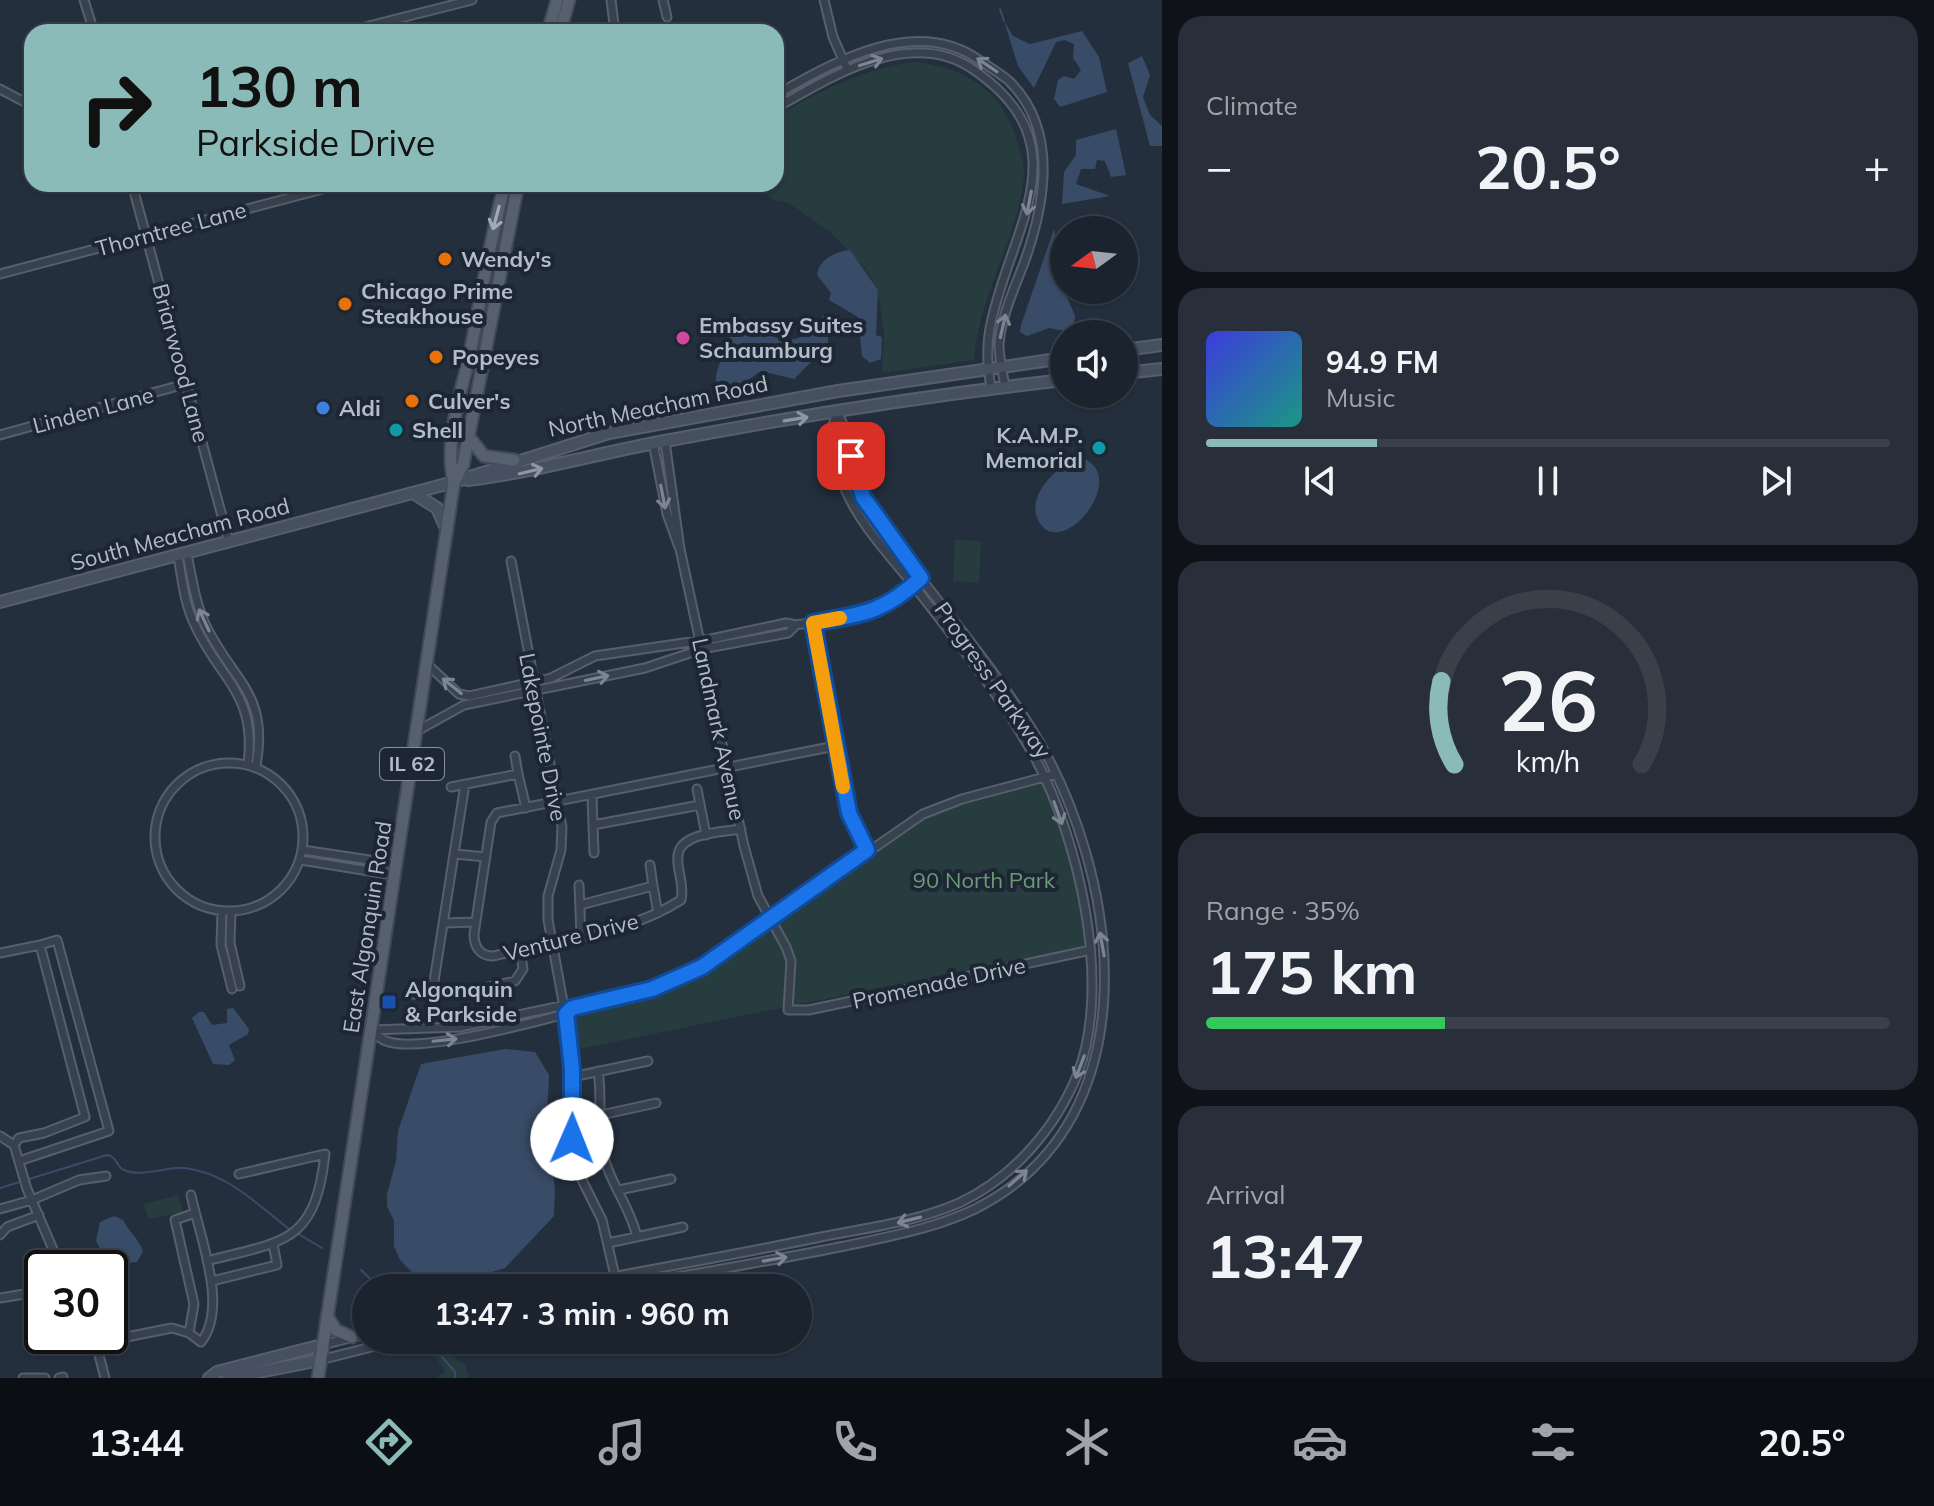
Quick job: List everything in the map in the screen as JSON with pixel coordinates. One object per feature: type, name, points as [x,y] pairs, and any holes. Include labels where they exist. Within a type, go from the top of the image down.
[{"type":"main road","points":[[550,24],[557,0]]},
{"type":"main road","points":[[562,24],[569,0]]},
{"type":"main road","name":"East Algonquin Road","points":[[454,482],[450,465],[455,427],[487,252],[503,192]]},
{"type":"main road","name":"East Algonquin Road","points":[[318,1378],[454,482],[463,465],[516,192]]},
{"type":"main road","points":[[1138,348],[1162,345]]},
{"type":"main road","name":"North Meacham Road","points":[[370,504],[454,482],[514,460],[673,419],[1050,360]]},
{"type":"main road","points":[[1138,372],[1162,369]]},
{"type":"main road","name":"North Meacham Road","points":[[454,482],[516,475],[653,443],[837,412],[1050,382]]},
{"type":"main road","points":[[468,435],[481,455],[514,460]]},
{"type":"main road","points":[[413,493],[437,508],[447,531]]},
{"type":"main road","name":"South Meacham Road","points":[[0,602],[370,504]]},
{"type":"main road","points":[[327,1316],[336,1330],[352,1337]]},
{"type":"main road","points":[[210,1378],[217,1372],[322,1345]]},
{"type":"main road","points":[[228,1378],[320,1360]]},
{"type":"street","points":[[84,0],[92,24]]},
{"type":"street","points":[[370,24],[434,4],[472,0]]},
{"type":"street","points":[[611,0],[614,24]]},
{"type":"street","points":[[663,0],[667,17]]},
{"type":"street","points":[[824,0],[847,69]]},
{"type":"street","points":[[784,91],[843,59],[908,42],[967,51],[1010,81],[1032,111],[1043,155],[1044,185],[1030,243],[1002,326],[1005,387]]},
{"type":"street","points":[[784,104],[847,69],[909,53],[962,61],[1002,89],[1022,116],[1032,157],[1032,184],[1026,216],[990,325],[988,369],[991,389]]},
{"type":"street","points":[[0,89],[24,102]]},
{"type":"street","name":"Briarwood Lane","points":[[134,192],[229,542]]},
{"type":"street","name":"Thorntree Lane","points":[[0,274],[312,192]]},
{"type":"street","name":"Linden Lane","points":[[0,435],[185,384]]},
{"type":"street","name":"Progress Parkway","points":[[692,1274],[910,1233],[977,1208],[1036,1161],[1057,1137],[1081,1097],[1101,1039],[1106,969],[1085,856],[1056,774],[1008,695],[863,497],[845,425],[837,412]]},
{"type":"street","name":"Progress Parkway","points":[[625,1274],[914,1219],[960,1202],[1009,1171],[1033,1145],[1062,1106],[1086,1052],[1094,993],[1091,950],[1076,871],[1044,777],[991,688],[846,490],[830,427],[837,412]]},
{"type":"street","name":"Landmark Avenue","points":[[665,441],[680,549],[741,829],[758,896],[791,961],[788,1010]]},
{"type":"street","points":[[653,443],[667,514],[680,549]]},
{"type":"street","points":[[182,555],[194,624],[243,704],[251,736],[252,765]]},
{"type":"street","name":"Lakepointe Drive","points":[[511,561],[532,687],[558,803],[562,839],[548,896],[551,942],[568,1009],[575,1160],[608,1243],[615,1274]]},
{"type":"street","points":[[417,731],[464,705],[532,687],[595,656],[788,633],[796,625],[863,614],[893,602],[921,578]]},
{"type":"street","points":[[813,623],[849,813],[867,850]]},
{"type":"street","points":[[427,664],[459,694],[469,696],[645,668],[701,644]]},
{"type":"street","points":[[445,923],[476,922],[491,822],[497,813],[835,746]]},
{"type":"street","points":[[515,756],[526,808]]},
{"type":"street","points":[[252,765],[277,780],[292,798],[302,823],[303,850],[301,860],[279,893],[257,907],[222,912],[201,906],[176,890],[157,857],[155,829],[163,804],[181,780],[208,768],[252,765]]},
{"type":"street","points":[[451,787],[518,774]]},
{"type":"street","points":[[371,1030],[390,1042],[462,1038],[668,984],[702,967],[923,814],[947,804],[1056,774]]},
{"type":"street","points":[[432,994],[465,784]]},
{"type":"street","points":[[697,789],[706,835],[741,829]]},
{"type":"street","points":[[592,796],[594,853]]},
{"type":"street","points":[[593,825],[700,805]]},
{"type":"street","name":"Venture Drive","points":[[476,922],[474,941],[482,954],[493,956],[623,927],[681,900],[684,889],[678,854],[683,845],[706,835]]},
{"type":"street","points":[[303,850],[395,869]]},
{"type":"street","points":[[455,854],[486,857]]},
{"type":"street","points":[[301,860],[395,869]]},
{"type":"street","points":[[650,865],[658,913]]},
{"type":"street","points":[[579,885],[581,936]]},
{"type":"street","points":[[580,905],[653,886]]},
{"type":"street","points":[[222,912],[221,945],[236,988],[230,943],[231,912]]},
{"type":"street","points":[[0,953],[57,940],[109,1131],[20,1164]]},
{"type":"street","points":[[40,945],[85,1117]]},
{"type":"street","points":[[413,994],[456,994],[515,981],[523,969],[520,949]]},
{"type":"street","name":"Promenade Drive","points":[[788,1010],[809,1010],[1091,950]]},
{"type":"street","points":[[371,1030],[385,1027],[444,1029],[568,1009]]},
{"type":"street","points":[[572,1077],[648,1061]]},
{"type":"street","points":[[598,1071],[602,1151],[632,1213],[637,1237]]},
{"type":"street","points":[[601,1115],[656,1103]]},
{"type":"street","points":[[14,1145],[19,1138],[44,1133],[104,1112]]},
{"type":"street","points":[[0,1136],[14,1145],[27,1189],[54,1250]]},
{"type":"street","points":[[207,1261],[286,1240],[303,1226],[321,1188],[325,1154],[239,1174]]},
{"type":"street","points":[[0,1209],[32,1200],[79,1180],[106,1176]]},
{"type":"street","points":[[619,1190],[671,1179]]},
{"type":"street","points":[[128,1335],[172,1328],[189,1333],[201,1342],[210,1331],[212,1281],[191,1195]]},
{"type":"street","points":[[189,1333],[194,1304],[175,1220],[195,1213]]},
{"type":"street","points":[[0,1235],[7,1227],[39,1215]]},
{"type":"street","points":[[608,1243],[683,1227]]},
{"type":"street","points":[[819,1237],[822,1250]]},
{"type":"street","points":[[212,1281],[277,1265],[273,1244]]},
{"type":"street","points":[[0,1298],[24,1294]]},
{"type":"street","points":[[322,1345],[352,1337]]},
{"type":"street","points":[[320,1360],[352,1352]]},
{"type":"street","points":[[99,1354],[105,1378]]},
{"type":"street","points":[[23,1378],[45,1378]]},
{"type":"green space","points":[[913,62],[948,69],[964,75],[991,95],[1011,123],[1024,177],[1014,223],[983,313],[974,360],[882,373],[884,334],[878,290],[865,268],[830,232],[789,203],[773,200],[762,192],[784,192],[784,112],[842,82]]},
{"type":"green space","points":[[955,540],[981,541],[979,583],[953,581]]},
{"type":"green space","name":"90 North Park","points":[[1044,777],[1065,834],[1090,945],[569,1051],[566,1014],[687,976],[923,814]]},
{"type":"green space","points":[[178,1195],[183,1212],[148,1219],[144,1204]]},
{"type":"green space","points":[[434,1354],[450,1354],[466,1366],[469,1378],[437,1378],[445,1371]]},
{"type":"water","points":[[1004,21],[1013,36],[1030,44],[1082,31],[1099,57],[1107,92],[1060,107],[1054,99],[1058,80],[1064,76],[1074,79],[1081,70],[1073,58],[1074,44],[1065,40],[1056,42],[1034,88],[1018,66]]},
{"type":"water","points":[[1142,56],[1150,75],[1143,97],[1150,115],[1162,126],[1162,146],[1150,146],[1128,63]]},
{"type":"water","points":[[1116,129],[1126,175],[1111,177],[1105,161],[1097,160],[1095,169],[1081,169],[1076,184],[1110,196],[1062,204],[1064,172],[1076,155],[1076,140]]},
{"type":"water","points":[[1050,241],[1050,304],[1070,304],[1074,320],[1050,320],[1050,328],[1027,336],[1020,332]]},
{"type":"water","points":[[850,250],[878,290],[876,335],[882,337],[881,359],[870,363],[862,356],[858,317],[829,300],[831,293],[817,275],[818,269],[829,257]]},
{"type":"water","points":[[824,315],[828,318],[828,345],[794,379],[761,371],[732,391],[724,392],[717,387],[716,376],[722,357],[731,335],[741,327],[752,327],[777,338],[792,340],[807,333]]},
{"type":"water","points":[[1082,458],[1095,467],[1099,480],[1097,495],[1090,509],[1066,530],[1054,532],[1043,527],[1035,506],[1038,495],[1052,475]]},
{"type":"water","points":[[233,1008],[249,1029],[248,1034],[229,1045],[235,1060],[229,1065],[213,1064],[192,1018],[204,1012],[212,1025],[227,1023],[227,1009]]},
{"type":"water","points":[[505,1049],[535,1052],[549,1075],[546,1137],[555,1187],[554,1216],[505,1268],[486,1274],[414,1274],[400,1260],[394,1246],[394,1221],[387,1206],[387,1194],[396,1161],[398,1131],[421,1064]]},
{"type":"water","points":[[114,1216],[123,1220],[142,1248],[137,1262],[128,1263],[128,1250],[101,1250],[96,1241],[100,1222]]},
{"type":"waterway","points":[[1000,9],[1004,21]]},
{"type":"waterway","points":[[0,1188],[107,1155],[121,1169],[131,1172],[185,1168],[215,1176],[241,1191],[289,1229]]},
{"type":"waterway","points":[[295,1232],[322,1248]]},
{"type":"waterway","points":[[361,1270],[365,1274]]},
{"type":"waterway","points":[[440,1354],[455,1372],[455,1378]]},
{"type":"slow traffic","points":[[840,618],[813,623],[843,787]]},
{"type":"place","name":"Wendy's","points":[[445,259]]},
{"type":"place","name":"Chicago Prime Steakhouse","points":[[345,304]]},
{"type":"place","name":"Embassy Suites Schaumburg","points":[[683,338]]},
{"type":"place","name":"Popeyes","points":[[436,357]]},
{"type":"place","name":"Culver's","points":[[412,401]]},
{"type":"place","name":"Aldi","points":[[323,408]]},
{"type":"place","name":"Shell","points":[[396,430]]},
{"type":"place","name":"K.A.M.P. Memorial","points":[[1099,448]]},
{"type":"place","name":"Algonquin & Parkside","points":[[389,1002]]},
{"type":"route","points":[[572,1139],[572,1069],[566,1014],[572,1008],[668,984],[702,967],[867,850],[856,833],[849,813],[813,623],[863,614],[893,602],[921,578],[863,497],[851,456]]}]
